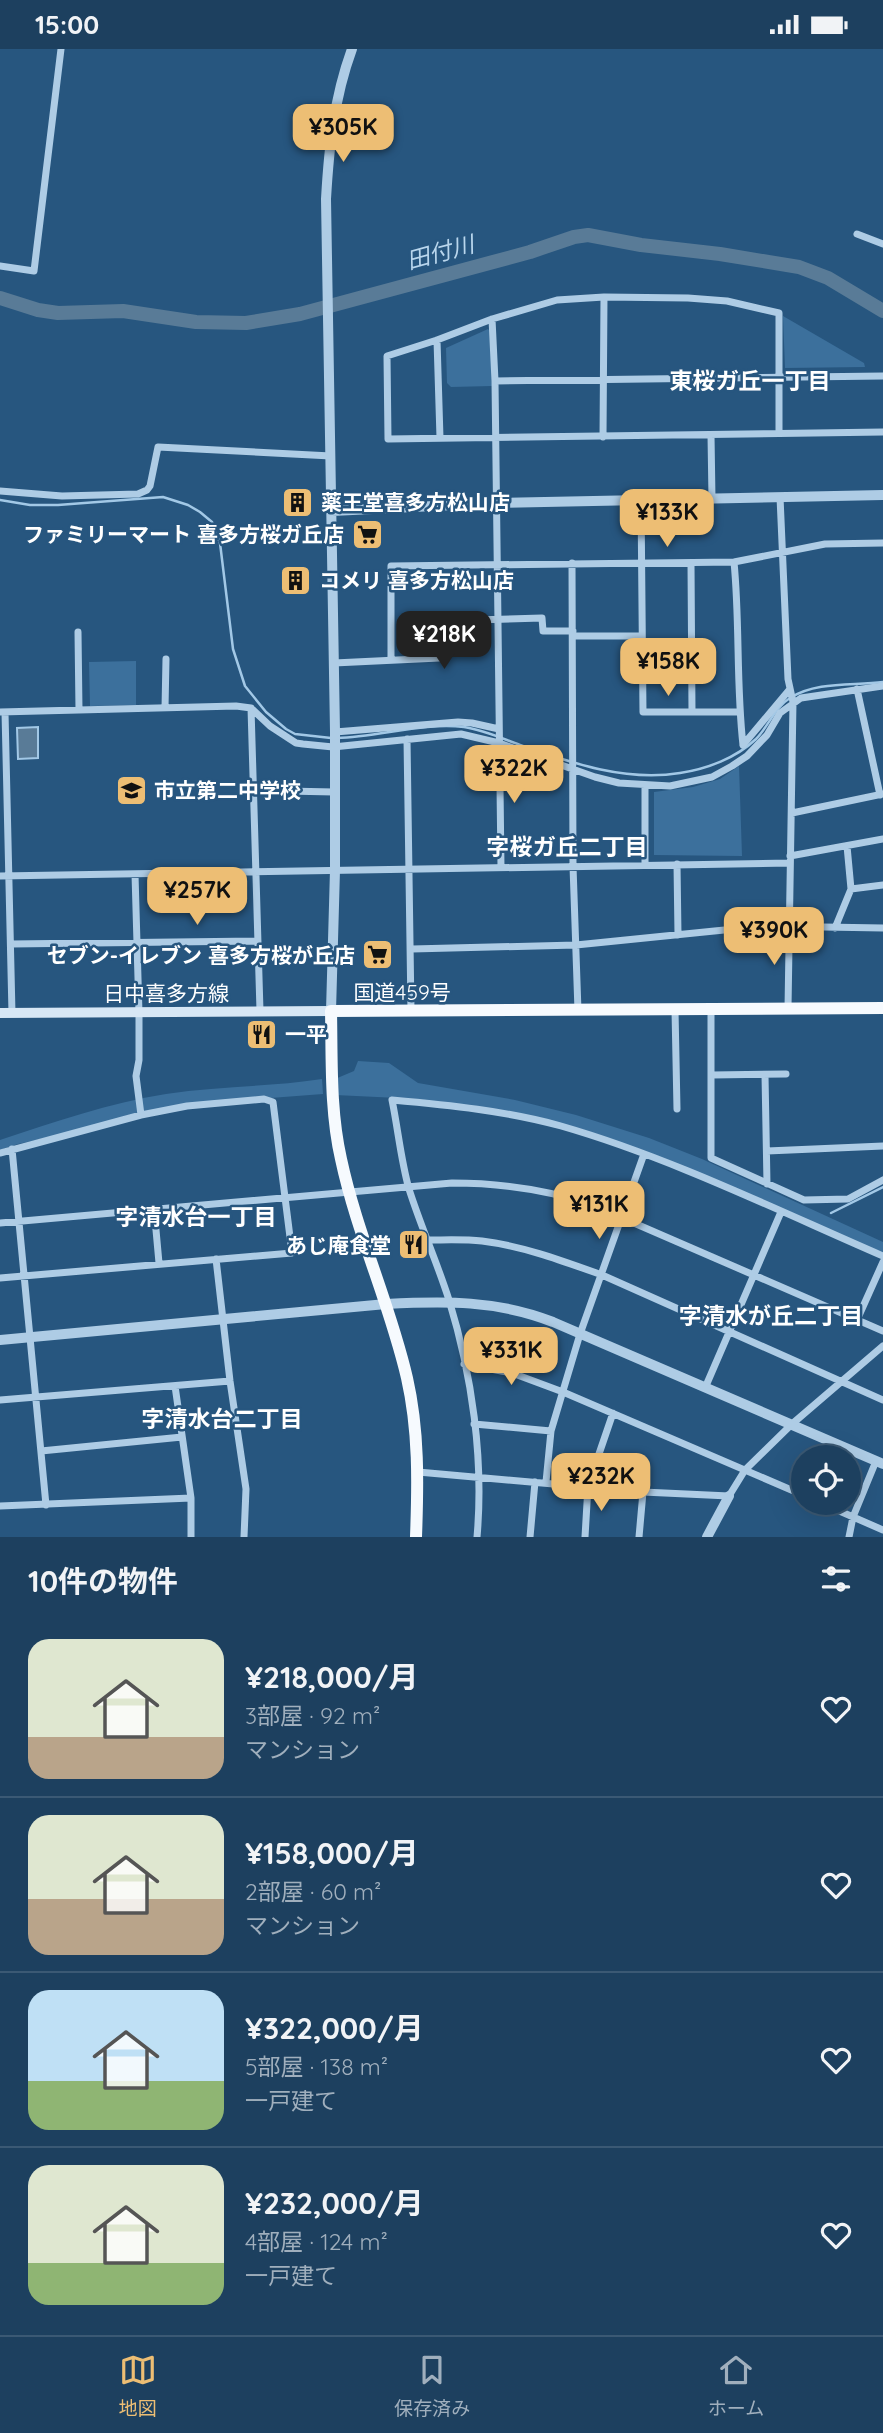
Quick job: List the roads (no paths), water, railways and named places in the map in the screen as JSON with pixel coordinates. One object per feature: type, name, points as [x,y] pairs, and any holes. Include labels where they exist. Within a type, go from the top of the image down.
[{"type":"highway","name":"国道459号","points":[[416,1537],[418,1472],[413,1408],[401,1353],[349,1191],[335,1124],[331,1011],[883,1008]]},
{"type":"main road","name":"日中喜多方線","points":[[6,1013],[331,1011]]},
{"type":"street","points":[[0,266],[34,271],[61,49]]},
{"type":"street","points":[[331,1011],[335,732],[326,199],[330,136],[339,90],[352,49]]},
{"type":"street","points":[[857,234],[883,244]]},
{"type":"street","points":[[603,436],[604,297]]},
{"type":"street","points":[[779,433],[779,313],[727,301],[688,297],[557,300],[492,319],[387,356],[388,439],[883,432]]},
{"type":"street","points":[[492,319],[501,867]]},
{"type":"street","points":[[438,340],[440,438]]},
{"type":"street","points":[[495,381],[883,376]]},
{"type":"street","points":[[711,435],[712,499]]},
{"type":"street","points":[[0,491],[62,496],[138,494],[150,486],[158,447],[331,456]]},
{"type":"street","points":[[332,511],[496,503],[883,495]]},
{"type":"street","points":[[780,497],[790,689],[793,702],[788,1008]]},
{"type":"street","points":[[641,499],[643,712],[739,712]]},
{"type":"street","points":[[391,659],[391,566],[734,562],[825,544],[883,543]]},
{"type":"street","points":[[734,562],[739,712],[743,745],[790,689]]},
{"type":"street","points":[[572,563],[573,866],[578,1010]]},
{"type":"street","points":[[691,563],[692,712]]},
{"type":"street","points":[[334,663],[439,658],[439,621],[542,618],[543,631],[642,636]]},
{"type":"street","points":[[78,632],[79,710]]},
{"type":"street","points":[[165,708],[166,659]]},
{"type":"street","points":[[6,1013],[11,944],[4,876],[2,712],[236,706],[251,708],[270,726],[296,743],[333,747],[453,734],[499,743],[618,783],[670,786],[712,777],[732,767],[754,749],[767,735],[780,713],[793,702],[816,695],[883,687]]},
{"type":"street","points":[[792,813],[882,795],[857,689]]},
{"type":"street","points":[[251,708],[260,1011]]},
{"type":"street","points":[[335,732],[458,722],[499,729]]},
{"type":"street","points":[[407,739],[411,1012]]},
{"type":"street","points":[[645,785],[645,865]]},
{"type":"street","points":[[286,791],[334,792]]},
{"type":"street","points":[[4,876],[677,865],[790,860],[883,839]]},
{"type":"street","points":[[835,928],[851,889],[847,846]]},
{"type":"street","points":[[677,865],[678,935]]},
{"type":"street","points":[[135,874],[139,1013],[139,1060],[136,1076],[141,1115]]},
{"type":"street","points":[[851,889],[883,885]]},
{"type":"street","points":[[412,949],[576,945],[764,926],[883,928]]},
{"type":"street","points":[[11,944],[257,941]]},
{"type":"street","points":[[675,1010],[677,1109]]},
{"type":"street","points":[[711,1010],[711,1158],[804,1200],[848,1199],[883,1180]]},
{"type":"street","points":[[712,1075],[786,1074]]},
{"type":"street","points":[[765,1075],[767,1184]]},
{"type":"street","points":[[0,1153],[141,1115],[187,1106],[264,1099],[273,1102],[292,1253],[0,1279]]},
{"type":"street","points":[[477,1537],[478,1477],[474,1424],[464,1364],[449,1301],[409,1187],[392,1100],[495,1112],[559,1126],[644,1154],[883,1256]]},
{"type":"street","points":[[767,1151],[883,1146]]},
{"type":"street","points":[[12,1149],[46,1505]]},
{"type":"street","points":[[546,1482],[551,1431],[580,1334],[644,1154]]},
{"type":"street","points":[[0,1223],[349,1191],[476,1183],[522,1187],[567,1196],[883,1331]]},
{"type":"street","points":[[154,1208],[159,1263]]},
{"type":"street","points":[[705,1388],[781,1212]]},
{"type":"street","points":[[427,1240],[480,1241],[515,1247],[602,1275],[883,1400]]},
{"type":"street","points":[[216,1259],[246,1489],[244,1537]]},
{"type":"street","points":[[856,1320],[883,1262]]},
{"type":"street","points":[[0,1340],[386,1304],[449,1301],[520,1311],[880,1462],[853,1517],[849,1537]]},
{"type":"street","points":[[707,1537],[745,1470],[792,1424],[883,1346]]},
{"type":"street","points":[[464,1364],[512,1373],[563,1392],[791,1490]]},
{"type":"street","points":[[0,1400],[230,1381]]},
{"type":"street","points":[[175,1386],[191,1498],[191,1537]]},
{"type":"street","points":[[585,1537],[588,1486],[613,1413]]},
{"type":"street","points":[[474,1424],[551,1431]]},
{"type":"street","points":[[41,1451],[182,1437]]},
{"type":"street","points":[[418,1472],[643,1492],[729,1496]]},
{"type":"street","points":[[530,1537],[535,1482]]},
{"type":"street","points":[[639,1537],[643,1492]]},
{"type":"street","points":[[0,1506],[191,1498]]},
{"type":"street","points":[[848,1515],[883,1530]]},
{"type":"waterway","name":"田付川","points":[[0,298],[38,310],[58,313],[123,311],[196,322],[246,323],[300,314],[588,235],[799,267],[828,278],[883,311]]},
{"type":"waterway","points":[[0,500],[30,505],[58,505],[163,497],[200,512],[212,522],[220,543],[233,649],[245,686],[266,712],[286,729],[295,734],[331,738]]},
{"type":"waterway","points":[[337,738],[433,726],[464,727],[599,769],[639,775],[680,773],[721,762],[739,752],[756,739],[785,702],[801,693],[823,687],[883,682]]},
{"type":"waterway","points":[[831,1213],[883,1187]]},
{"type":"place","name":"薬王堂喜多方松山店","points":[[298,502]]},
{"type":"place","name":"ファミリーマート 喜多方桜ガ丘店","points":[[367,534]]},
{"type":"place","name":"コメリ 喜多方松山店","points":[[296,580]]},
{"type":"place","name":"市立第二中学校","points":[[131,790]]},
{"type":"place","name":"セブン-イレブン 喜多方桜が丘店","points":[[378,955]]},
{"type":"place","name":"一平","points":[[262,1034]]},
{"type":"place","name":"あじ庵食堂","points":[[414,1245]]},
{"type":"district","name":"東桜ガ丘一丁目","points":[[750,380]]},
{"type":"district","name":"字桜ガ丘二丁目","points":[[567,846]]},
{"type":"district","name":"字清水台一丁目","points":[[196,1216]]},
{"type":"district","name":"字清水が丘二丁目","points":[[771,1315]]},
{"type":"district","name":"字清水台二丁目","points":[[222,1418]]}]
